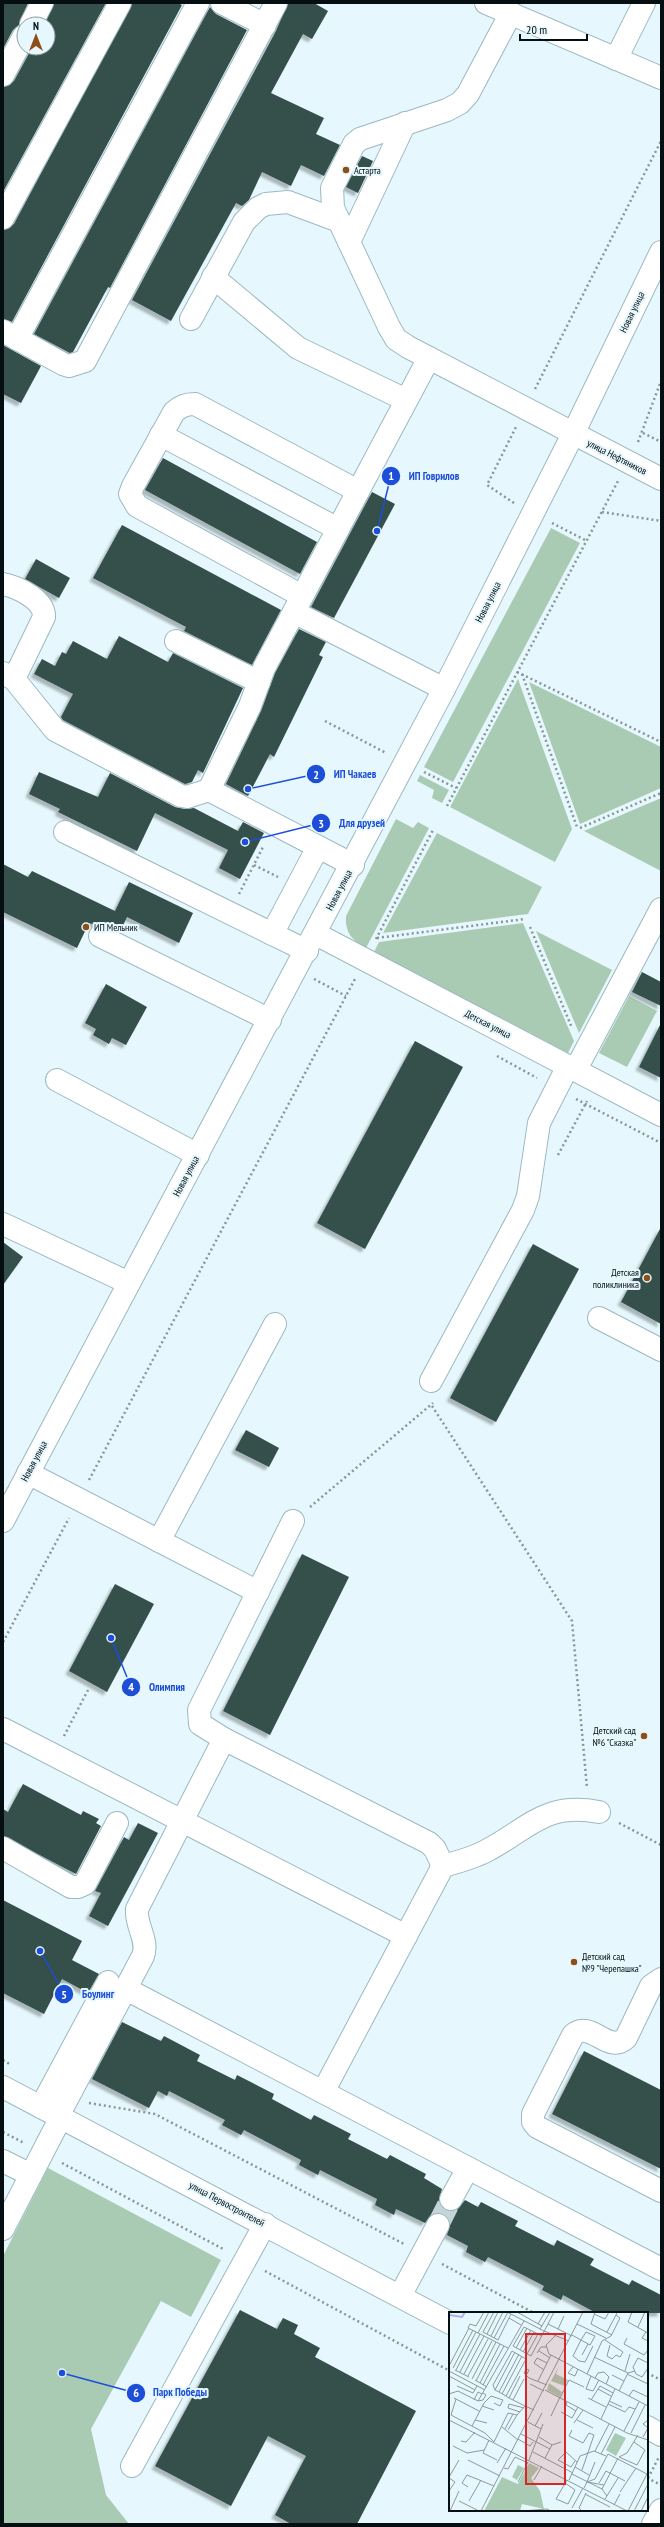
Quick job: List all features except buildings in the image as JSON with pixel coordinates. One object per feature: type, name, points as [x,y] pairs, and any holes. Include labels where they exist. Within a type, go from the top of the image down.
[{"type":"street","points":[[35,16],[42,3]]},
{"type":"street","points":[[3,218],[120,3]]},
{"type":"street","points":[[198,3],[10,335],[63,364],[69,366],[84,361],[276,3]]},
{"type":"street","points":[[222,3],[265,25]]},
{"type":"street","points":[[486,3],[661,78]]},
{"type":"street","points":[[616,59],[644,3]]},
{"type":"street","name":"улица Нефтяников","points":[[511,13],[468,94],[460,103],[447,110],[366,136],[354,144],[331,195],[333,208],[396,339],[428,358],[661,479]]},
{"type":"street","points":[[3,75],[16,51]]},
{"type":"street","points":[[349,242],[405,124]]},
{"type":"street","points":[[190,319],[244,222],[250,214],[266,204],[288,202],[300,204],[338,221]]},
{"type":"street","name":"Новая улица","points":[[3,1521],[311,943],[444,689],[573,434],[661,252]]},
{"type":"street","points":[[214,277],[298,348],[406,400]]},
{"type":"street","points":[[3,584],[37,601],[45,611],[44,617],[8,676],[55,730],[181,796],[187,797],[208,790],[250,706],[259,682],[298,604],[428,358]]},
{"type":"street","points":[[358,490],[195,404],[180,406],[174,412],[130,494],[137,506],[298,604],[444,689]]},
{"type":"street","points":[[161,435],[338,529]]},
{"type":"street","points":[[176,641],[259,682]]},
{"type":"street","points":[[208,790],[352,865]]},
{"type":"street","name":"Детская улица","points":[[65,832],[272,934],[311,943],[365,960],[661,1115]]},
{"type":"street","points":[[272,934],[318,847]]},
{"type":"street","points":[[431,1381],[523,1210],[528,1196],[539,1123],[572,1068],[661,909]]},
{"type":"street","points":[[100,936],[270,1020]]},
{"type":"street","points":[[57,1080],[198,1155]]},
{"type":"street","points":[[3,1224],[129,1283]]},
{"type":"street","points":[[599,1318],[661,1350]]},
{"type":"street","points":[[159,1541],[275,1324]]},
{"type":"street","points":[[28,1473],[258,1592]]},
{"type":"street","points":[[293,1521],[199,1710],[200,1724],[224,1740],[429,1843],[443,1866]]},
{"type":"street","points":[[3,1729],[406,1936]]},
{"type":"street","points":[[3,2229],[31,2175],[54,2113],[117,1985],[145,1952],[146,1946],[137,1921],[137,1909],[224,1740]]},
{"type":"street","points":[[323,2092],[443,1866],[486,1851],[542,1816],[568,1810],[594,1811]]},
{"type":"street","points":[[3,1848],[70,1887],[78,1887],[85,1884],[118,1823]]},
{"type":"street","points":[[661,1980],[651,1986],[626,2038],[622,2042],[610,2043],[584,2031],[577,2031],[573,2035],[533,2114],[534,2122],[538,2127],[661,2191]]},
{"type":"street","points":[[117,1985],[661,2269]]},
{"type":"street","points":[[54,2113],[69,2095],[117,1985]]},
{"type":"street","name":"улица Первостроителей","points":[[3,2087],[449,2322]]},
{"type":"street","points":[[3,2161],[31,2175]]},
{"type":"street","points":[[452,2199],[468,2168]]},
{"type":"street","points":[[132,2466],[265,2224]]},
{"type":"street","points":[[400,2296],[438,2225]]},
{"type":"street","points":[[648,2428],[661,2435]]},
{"type":"path","points":[[516,504],[487,485],[661,141]]},
{"type":"path","points":[[661,381],[643,433],[661,442]]},
{"type":"path","points":[[447,806],[602,512],[661,521]]},
{"type":"path","points":[[517,672],[661,742]]},
{"type":"path","points":[[522,674],[578,828],[661,793]]},
{"type":"path","points":[[229,913],[275,825]]},
{"type":"path","points":[[3,1642],[433,830]]},
{"type":"path","points":[[376,938],[524,919]]},
{"type":"path","points":[[432,1406],[572,1620],[594,1811],[661,1845]]},
{"type":"path","points":[[54,1755],[88,1690]]},
{"type":"path","points":[[3,2060],[17,2068]]},
{"type":"path","points":[[69,2095],[82,2102],[155,2114],[532,2312]]},
{"type":"path","points":[[648,2374],[661,2380]]},
{"type":"path","points":[[648,2476],[661,2453]]},
{"type":"path","points":[[648,2478],[661,2485]]},
{"type":"green space","points":[[551,528],[580,543],[453,782],[424,767]]},
{"type":"green space","points":[[518,679],[572,829],[555,862],[450,807]]},
{"type":"green space","points":[[529,682],[661,747],[661,788],[580,824]]},
{"type":"green space","points":[[420,775],[449,790],[442,803],[432,798],[434,790],[417,781]]},
{"type":"green space","points":[[661,798],[661,871],[584,831]]},
{"type":"green space","points":[[396,819],[413,828],[418,822],[429,828],[366,948],[353,939],[350,935],[347,927],[346,916]]},
{"type":"green space","points":[[437,833],[542,887],[528,914],[383,933]]},
{"type":"green space","points":[[523,923],[574,1041],[568,1053],[374,952],[379,942]]},
{"type":"green space","points":[[536,931],[612,970],[579,1033]]},
{"type":"green space","points":[[629,996],[657,1011],[627,1067],[599,1053]]},
{"type":"green space","points":[[48,2168],[221,2260],[191,2317],[161,2301],[91,2429],[106,2495],[129,2524],[3,2524],[3,2256]]},
{"type":"tunnel","points":[[438,2225],[451,2199]]},
{"type":"place","name":"Астарта","points":[[346,170]]},
{"type":"place","name":"ИП Говрилов","points":[[377,531]]},
{"type":"place","name":"ИП Чакаев","points":[[248,789]]},
{"type":"place","name":"Для друзей","points":[[245,842]]},
{"type":"place","name":"ИП Мельник","points":[[86,927]]},
{"type":"place","name":"Детская поликлиника","points":[[647,1278]]},
{"type":"place","name":"Олимпия","points":[[111,1638]]},
{"type":"place","name":"Детский сад №6 \"Сказка\"","points":[[644,1736]]},
{"type":"place","name":"Боулинг","points":[[40,1951]]},
{"type":"place","name":"Детский сад №9 \"Черепашка\"","points":[[574,1962]]},
{"type":"place","name":"Парк Победы","points":[[62,2373]]}]
